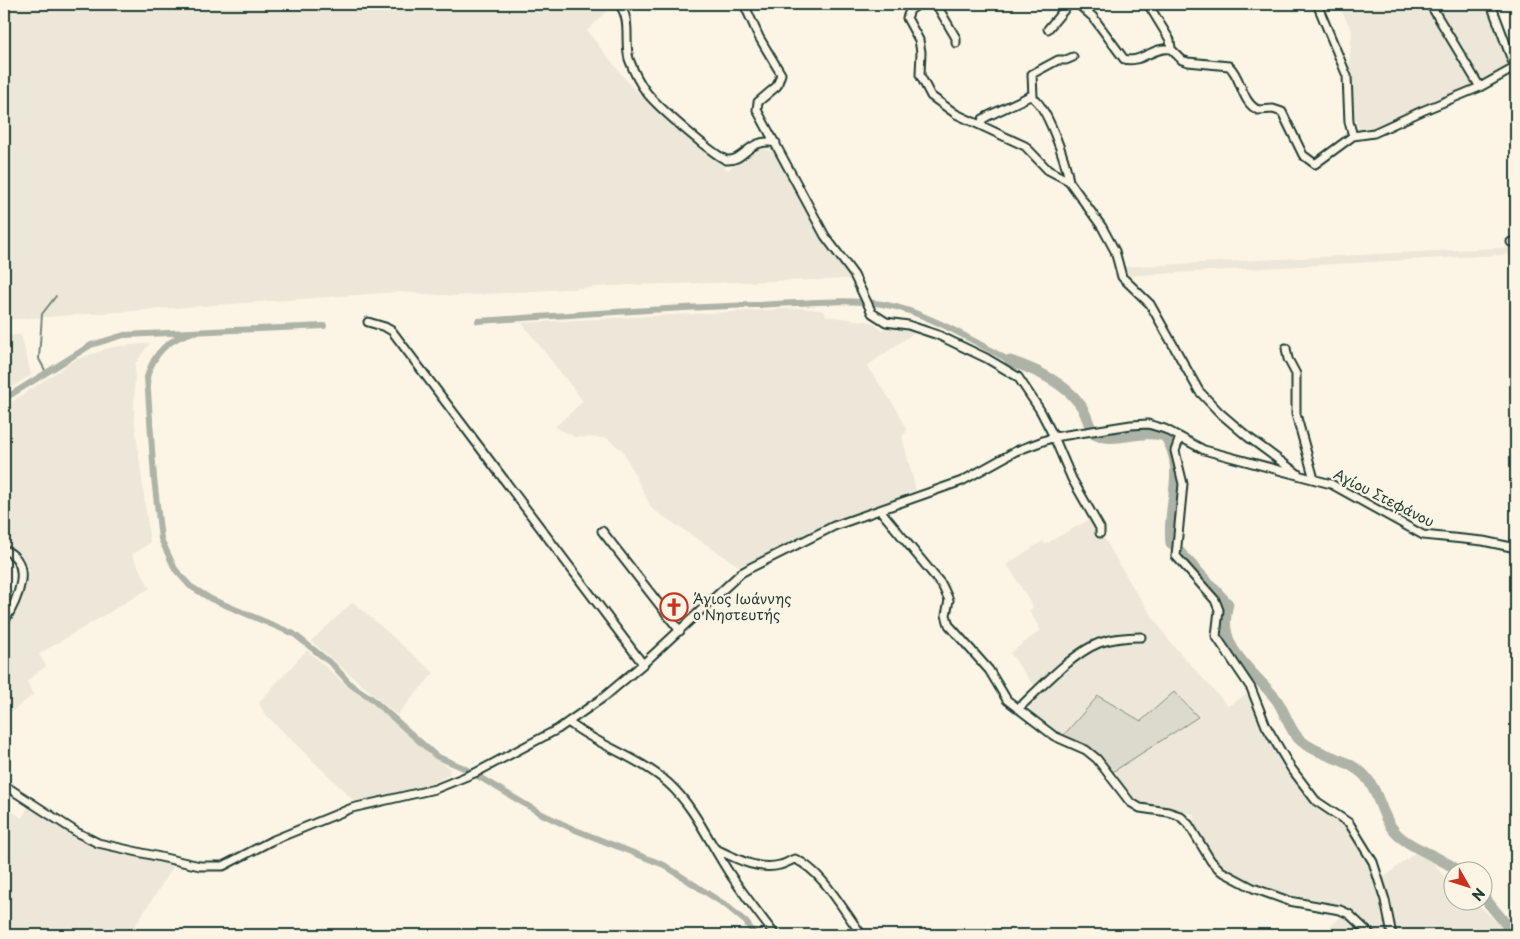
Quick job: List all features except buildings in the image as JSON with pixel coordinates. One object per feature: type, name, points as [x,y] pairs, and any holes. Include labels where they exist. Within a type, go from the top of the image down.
[{"type":"street","points":[[619,4],[627,16],[627,48],[634,72],[646,93],[665,110],[726,160],[735,159],[756,144],[776,143]]},
{"type":"street","points":[[744,4],[759,37],[781,73],[779,84],[758,102],[756,107],[820,228],[850,266],[872,313],[886,322],[908,325],[938,334],[1007,370],[1024,383],[1054,437],[1072,479],[1100,528],[1100,533]]},
{"type":"street","points":[[919,4],[910,10],[907,18],[921,47],[919,68],[927,92],[937,102],[956,114],[1026,146],[1048,170],[1069,181],[1102,227],[1114,251],[1122,277],[1150,304],[1200,391],[1216,410],[1300,476]]},
{"type":"street","points":[[936,4],[956,38],[956,43]]},
{"type":"street","points":[[1048,29],[1068,4]]},
{"type":"street","points":[[1078,4],[1093,17],[1124,59],[1134,60],[1160,49],[1171,49]]},
{"type":"street","points":[[1148,4],[1170,40],[1171,49],[1182,60],[1229,66],[1254,108],[1258,110],[1273,108],[1282,112],[1303,155],[1311,163],[1318,163],[1353,136],[1374,134],[1516,69],[1491,4]]},
{"type":"street","points":[[1317,4],[1347,76],[1349,122],[1353,136]]},
{"type":"street","points":[[1430,4],[1480,87]]},
{"type":"street","points":[[1069,181],[1066,161],[1043,111],[1033,97],[1032,74],[1058,60],[1066,60],[1073,57]]},
{"type":"street","points":[[980,125],[983,119],[988,116],[1030,96],[1033,97]]},
{"type":"street","points":[[368,322],[385,326],[392,331],[643,664]]},
{"type":"street","points":[[1286,348],[1288,359],[1296,374],[1296,414],[1314,479]]},
{"type":"street","name":"Αγίου Στεφάνου","points":[[4,784],[78,833],[98,842],[182,863],[215,867],[234,861],[271,841],[352,808],[436,789],[477,772],[568,722],[643,664],[750,568],[834,526],[962,481],[1016,451],[1054,437],[1099,429],[1148,424],[1165,429],[1204,450],[1314,479],[1343,490],[1422,535],[1483,541],[1516,548]]},
{"type":"street","points":[[1180,437],[1175,451],[1183,484],[1176,556],[1215,600],[1219,610],[1216,636],[1251,688],[1266,726],[1291,768],[1316,801],[1349,824],[1373,862],[1385,900],[1392,935]]},
{"type":"street","points":[[880,510],[948,595],[946,615],[949,625],[986,665],[1002,695],[1018,709],[1054,736],[1086,750],[1097,759],[1130,802],[1140,808],[1168,812],[1180,816],[1189,825],[1211,861],[1221,871],[1253,888],[1289,901],[1340,910],[1349,914],[1371,935]]},
{"type":"street","points":[[602,531],[680,631]]},
{"type":"street","points":[[4,550],[15,558],[21,568],[22,577],[13,608],[4,622]]},
{"type":"street","points":[[1018,709],[1047,681],[1094,645],[1114,638],[1142,636]]},
{"type":"street","points":[[568,722],[590,738],[629,756],[669,784],[687,804],[729,873],[776,935]]},
{"type":"street","points":[[715,849],[750,864],[766,867],[782,865],[795,859],[803,862],[830,890],[862,935]]},
{"type":"shaded area","points":[[4,4],[613,4],[587,31],[631,86],[676,129],[728,170],[754,149],[764,148],[775,153],[824,242],[853,279],[631,285],[455,296],[399,292],[4,320]]},
{"type":"shaded area","points":[[1338,4],[1488,4],[1512,67],[1475,87],[1374,132],[1359,131],[1353,113],[1349,69],[1352,31]]},
{"type":"shaded area","points":[[1516,247],[1516,254],[1123,276],[1120,267]]},
{"type":"shaded area","points":[[802,308],[824,311],[826,316],[872,322],[881,330],[891,325],[918,330],[867,366],[898,411],[907,431],[902,437],[916,490],[739,566],[652,509],[623,451],[607,438],[575,437],[555,427],[583,401],[522,323]]},
{"type":"shaded area","points":[[21,335],[31,375],[4,392],[4,336]]},
{"type":"shaded area","points":[[150,343],[135,364],[134,417],[150,543],[132,555],[150,588],[39,654],[46,666],[27,681],[33,695],[7,715],[4,710],[4,628],[23,591],[25,566],[18,551],[4,544],[4,407],[75,360],[112,347]]},
{"type":"shaded area","points":[[1092,518],[1134,589],[1170,642],[1228,706],[1250,692],[1284,762],[1285,771],[1295,777],[1312,802],[1347,826],[1370,864],[1383,900],[1389,935],[1375,935],[1348,910],[1288,898],[1234,875],[1214,859],[1194,825],[1194,814],[1141,804],[1133,800],[1121,784],[1115,770],[1198,717],[1174,692],[1141,721],[1098,696],[1062,737],[1030,713],[1029,704],[1048,684],[1090,652],[1105,645],[1096,637],[1034,686],[1010,653],[1041,630],[1029,611],[1033,607],[1007,564],[1043,541],[1045,544]]},
{"type":"shaded area","points":[[353,602],[434,673],[397,715],[311,641]]},
{"type":"shaded area","points":[[307,650],[350,689],[355,689],[369,699],[450,769],[449,775],[420,789],[354,801],[264,713],[259,702]]},
{"type":"shaded area","points":[[1174,692],[1198,717],[1111,773],[1096,753],[1062,737],[1098,696],[1141,721]]},
{"type":"shaded area","points":[[29,805],[80,837],[176,863],[129,935],[4,935],[4,820],[10,810],[22,818]]},
{"type":"shaded area","points":[[1417,851],[1433,862],[1442,874],[1442,912],[1486,912],[1510,935],[1395,935],[1382,879]]},
{"type":"shaded area","points":[[1344,914],[1367,935],[1321,935]]},
{"type":"waterway","points":[[46,372],[39,359],[42,314],[56,296]]},
{"type":"waterway","points":[[478,321],[685,308],[818,302],[866,302],[882,304],[915,313],[964,336],[1010,361]]},
{"type":"waterway","points":[[4,399],[91,345],[124,335],[324,326]]},
{"type":"waterway","points":[[193,332],[177,338],[164,348],[154,360],[147,377],[154,478],[161,539],[175,569],[190,586],[211,599],[294,634],[333,665],[351,685],[371,698],[436,756],[464,768],[540,813],[573,829],[664,865],[727,906],[746,922],[755,935]]},
{"type":"waterway","points":[[1010,361],[1038,372],[1072,395],[1081,406],[1094,434],[1102,437],[1147,434],[1165,436],[1172,449],[1176,475],[1171,515],[1171,543],[1228,604],[1225,619],[1227,633],[1238,657],[1276,699],[1292,730],[1299,739],[1306,745],[1341,760],[1358,770],[1370,782],[1386,819],[1395,832],[1409,843],[1444,862]]},
{"type":"waterway","points":[[1492,907],[1515,935]]},
{"type":"place","name":"Άγιος Ιωάννης ο Νηστευτής","points":[[674,607]]}]
